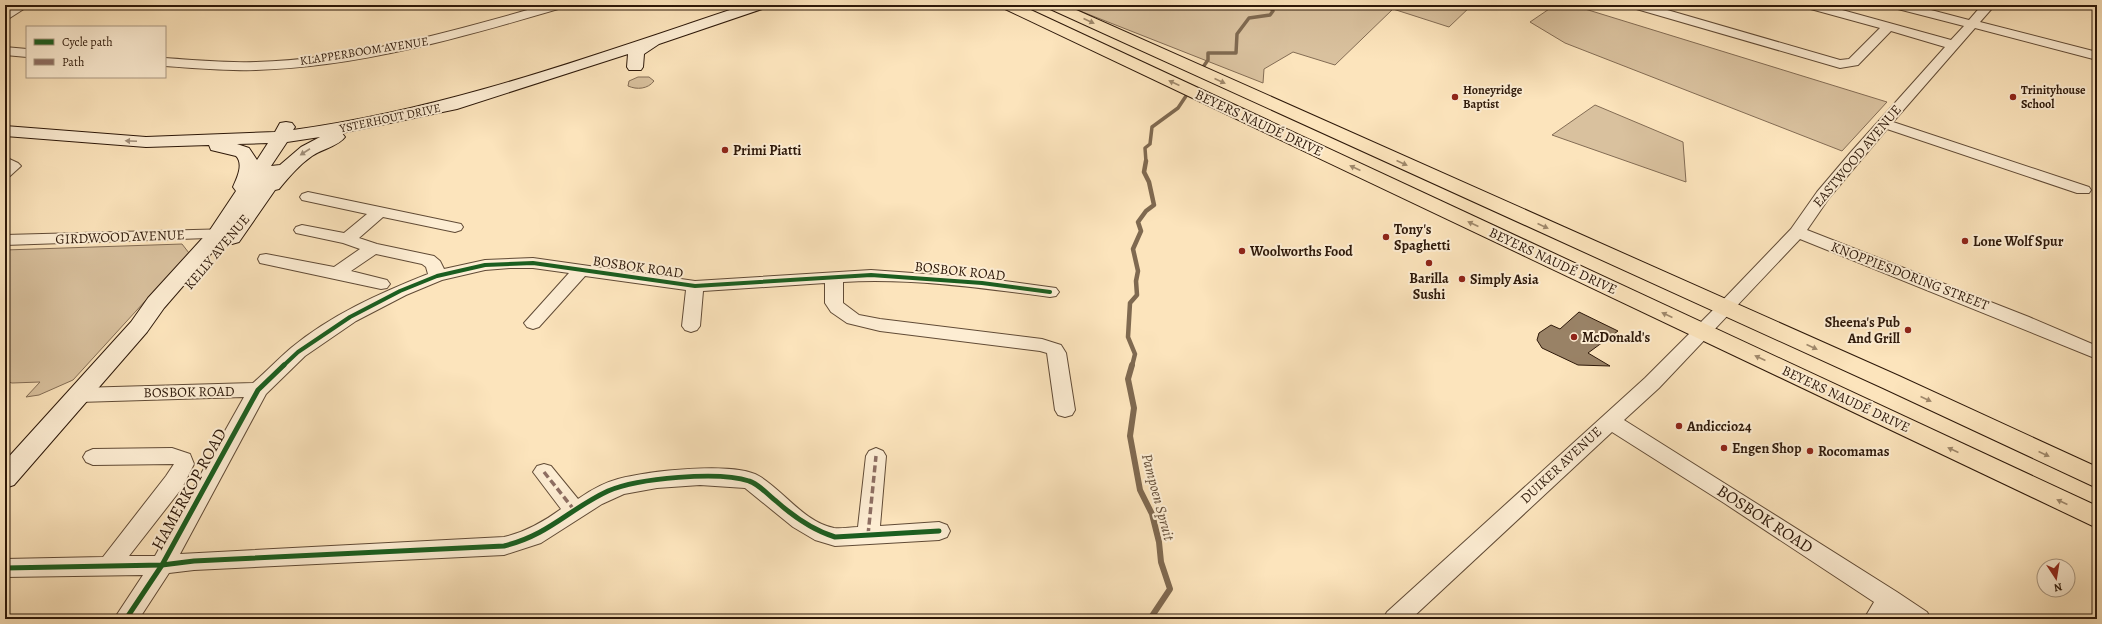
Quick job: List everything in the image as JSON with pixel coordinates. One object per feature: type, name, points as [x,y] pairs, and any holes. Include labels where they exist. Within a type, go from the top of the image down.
[{"type":"main road","name":"YSTERHOUT DRIVE","points":[[5,117],[152,128],[227,127],[292,129],[456,92],[727,5]]},
{"type":"main road","name":"YSTERHOUT DRIVE","points":[[5,131],[116,141],[170,142],[292,129],[421,112],[562,70],[760,5]]},
{"type":"main road","name":"BEYERS NAUDÉ DRIVE","points":[[1008,5],[2097,518]]},
{"type":"main road","name":"BEYERS NAUDÉ DRIVE","points":[[1053,5],[1725,308],[2097,478]]},
{"type":"main road","points":[[635,67],[635,52],[662,38]]},
{"type":"main road","points":[[562,70],[588,68],[608,71]]},
{"type":"main road","points":[[258,202],[293,160],[305,151],[340,135],[421,112]]},
{"type":"main road","name":"KELLY AVENUE","points":[[5,478],[139,327],[177,299],[227,234],[258,202],[292,129]]},
{"type":"main road","name":"KELLY AVENUE","points":[[227,234],[237,205],[292,129]]},
{"type":"main road","points":[[170,142],[226,146],[236,149],[248,157],[251,166],[250,174],[237,205]]},
{"type":"street","points":[[5,17],[24,5]]},
{"type":"street","name":"KLAPPERBOOM AVENUE","points":[[166,62],[256,66],[331,59],[394,49],[456,35],[558,5]]},
{"type":"street","points":[[1637,5],[1840,64],[1853,62],[1888,27]]},
{"type":"street","points":[[1811,5],[1954,45]]},
{"type":"street","points":[[1898,5],[1974,23],[2097,56]]},
{"type":"street","name":"EASTWOOD AVENUE","points":[[1725,308],[1796,232],[1823,195],[1883,123],[1989,5]]},
{"type":"street","points":[[5,51],[26,53]]},
{"type":"street","points":[[1883,123],[2083,190]]},
{"type":"street","points":[[5,162],[13,166],[5,173]]},
{"type":"street","points":[[308,197],[455,227]]},
{"type":"street","points":[[347,239],[380,212]]},
{"type":"street","points":[[302,230],[347,239],[373,248],[428,260],[434,265],[438,276]]},
{"type":"street","name":"KNOPPIESDORING STREET","points":[[1796,232],[2023,320],[2042,324],[2097,345]]},
{"type":"street","name":"GIRDWOOD AVENUE","points":[[5,240],[227,234]]},
{"type":"street","points":[[337,273],[373,248]]},
{"type":"street","points":[[266,259],[337,273],[381,284]]},
{"type":"street","name":"BOSBOK ROAD","points":[[79,395],[258,390],[298,352],[350,317],[400,291],[438,276],[485,266],[510,263],[534,263],[695,286],[834,277],[901,276],[982,283],[1050,292]]},
{"type":"street","points":[[533,323],[581,270]]},
{"type":"street","points":[[834,277],[833,296],[837,308],[853,319],[864,322],[1042,345],[1054,349],[1058,353],[1065,410]]},
{"type":"street","points":[[691,326],[695,286]]},
{"type":"street","name":"DUIKER AVENUE","points":[[1395,619],[1652,383],[1725,308]]},
{"type":"street","name":"KNOPPIESDORING STREET","points":[[2023,320],[2038,329],[2097,353]]},
{"type":"street","name":"HAMERKOP ROAD","points":[[126,619],[162,565],[258,390]]},
{"type":"street","name":"BOSBOK ROAD","points":[[1610,421],[1732,497],[1919,619]]},
{"type":"street","points":[[93,457],[172,456],[183,459],[184,464],[174,482],[109,566]]},
{"type":"street","points":[[868,535],[876,456]]},
{"type":"street","points":[[544,472],[575,511]]},
{"type":"street","points":[[5,568],[162,565],[194,561],[504,546],[531,539],[608,492],[639,482],[732,477],[751,481],[816,531],[835,537],[939,531]]},
{"type":"street","points":[[1876,619],[1889,599]]},
{"type":"shaded area","points":[[1087,5],[1472,5],[1449,27],[1393,9],[1335,65],[1293,52],[1264,69],[1263,83],[1075,9]]},
{"type":"shaded area","points":[[1555,5],[1572,5],[1887,102],[1842,151],[1565,43],[1530,22]]},
{"type":"shaded area","points":[[638,77],[649,77],[654,81],[649,86],[642,88],[628,86],[629,81]]},
{"type":"shaded area","points":[[1595,105],[1683,142],[1686,182],[1552,135]]},
{"type":"shaded area","points":[[182,244],[189,253],[73,380],[39,395],[26,397],[40,382],[12,383],[5,381],[5,250]]},
{"type":"building","name":"McDonald's","points":[[1579,312],[1618,331],[1588,353],[1610,366],[1578,365],[1542,348],[1537,340],[1539,333],[1551,325],[1560,329]]},
{"type":"waterway","name":"Pampoen Spruit","points":[[1203,67],[1208,60],[1208,53],[1236,53],[1237,34],[1249,18],[1270,15],[1273,11],[1268,5]]},
{"type":"waterway","name":"Pampoen Spruit","points":[[1146,161],[1145,148],[1150,144],[1152,127],[1178,108],[1186,96]]},
{"type":"waterway","name":"Pampoen Spruit","points":[[1132,366],[1135,354],[1128,337],[1130,303],[1137,295],[1136,281],[1138,271],[1133,249],[1141,231],[1138,222],[1146,211],[1154,205],[1149,182],[1144,172],[1146,161]]},
{"type":"waterway","name":"Pampoen Spruit","points":[[1132,365],[1128,379],[1134,408],[1130,436],[1140,490],[1152,514],[1159,542],[1161,562],[1170,589],[1150,619]]},
{"type":"marked path","points":[[868,535],[876,456]]},
{"type":"marked path","points":[[544,472],[575,511]]},
{"type":"cycle path","points":[[126,619],[162,565],[258,390],[298,352],[350,317],[400,291],[437,276],[485,265],[533,263],[695,286],[871,275],[982,283],[1050,292]]},
{"type":"cycle path","points":[[5,568],[162,565],[194,561],[504,546],[519,542],[546,531],[608,491],[620,486],[657,480],[700,477],[738,478],[751,481],[801,521],[812,528],[835,537],[939,531]]},
{"type":"place","name":"Honeyridge Baptist","points":[[1455,97]]},
{"type":"place","name":"Trinityhouse School","points":[[2013,97]]},
{"type":"place","name":"Primi Piatti","points":[[725,150]]},
{"type":"place","name":"Tony's Spaghetti","points":[[1386,237]]},
{"type":"place","name":"Lone Wolf Spur","points":[[1965,241]]},
{"type":"place","name":"Woolworths Food","points":[[1242,251]]},
{"type":"place","name":"Barilla Sushi","points":[[1429,263]]},
{"type":"place","name":"Simply Asia","points":[[1462,279]]},
{"type":"place","name":"Sheena's Pub And Grill","points":[[1908,330]]},
{"type":"place","name":"McDonald's","points":[[1574,337]]},
{"type":"place","name":"Andiccio24","points":[[1679,426]]},
{"type":"place","name":"Engen Shop","points":[[1724,448]]},
{"type":"place","name":"Rocomamas","points":[[1810,451]]}]
